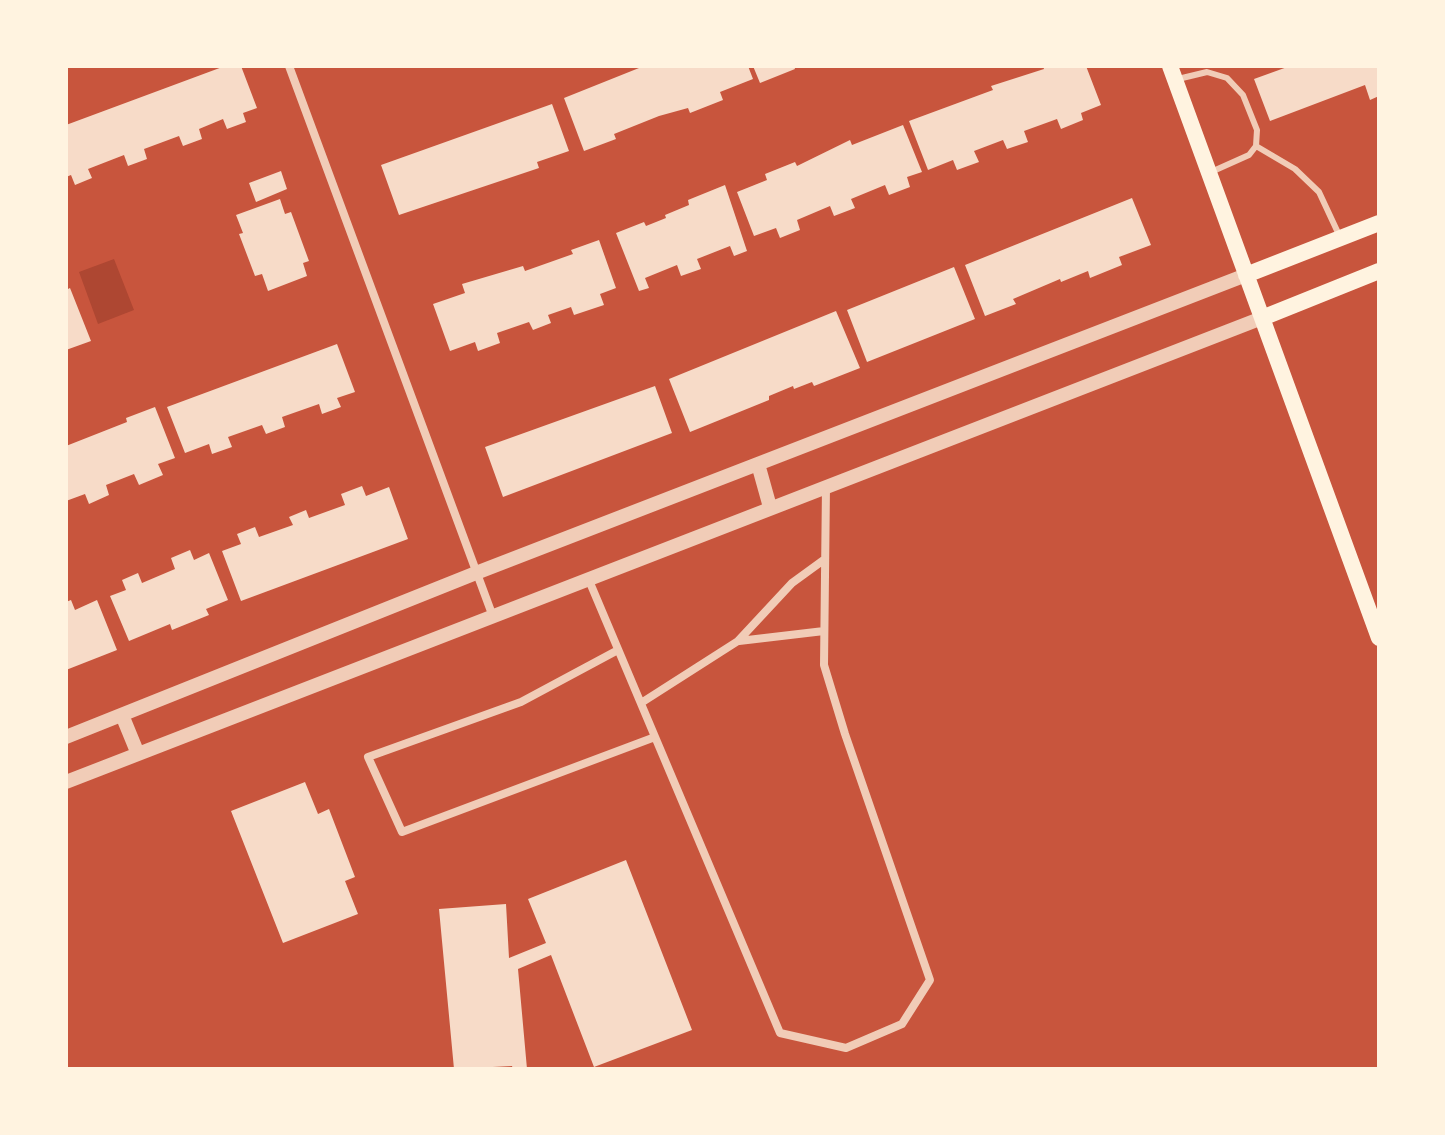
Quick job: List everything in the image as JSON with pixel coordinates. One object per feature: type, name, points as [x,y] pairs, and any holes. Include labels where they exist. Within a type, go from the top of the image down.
[{"type":"main road","points":[[1172,73],[1379,638]]},
{"type":"main road","points":[[1246,275],[1379,223]]},
{"type":"main road","points":[[1262,318],[1379,271]]},
{"type":"street","points":[[289,66],[492,614]]},
{"type":"street","points":[[66,737],[476,573],[1246,275]]},
{"type":"street","points":[[66,782],[492,614],[1262,318]]},
{"type":"street","points":[[758,464],[770,507]]},
{"type":"street","points":[[588,577],[780,1033],[846,1048],[902,1024],[930,980],[824,665],[826,486]]},
{"type":"street","points":[[641,703],[738,641],[792,583],[825,559]]},
{"type":"street","points":[[738,641],[824,631]]},
{"type":"street","points":[[618,650],[521,702],[368,757],[402,832],[655,737]]},
{"type":"street","points":[[122,715],[138,754]]},
{"type":"lane","points":[[1172,73],[1217,73],[1237,85],[1257,130],[1256,146],[1240,160],[1209,173]]},
{"type":"lane","points":[[1256,146],[1295,169],[1319,192],[1340,238]]},
{"type":"shaded area","points":[[114,259],[134,310],[98,324],[79,272]]},
{"type":"building","points":[[225,66],[241,66],[257,108],[243,113],[246,122],[227,129],[223,119],[199,129],[202,139],[183,146],[179,136],[144,149],[147,159],[128,166],[124,155],[88,169],[92,178],[75,185],[71,175],[66,177],[66,125]]},
{"type":"building","points":[[644,66],[748,66],[753,79],[720,92],[723,100],[690,113],[688,108],[659,116],[614,134],[616,139],[584,151],[564,98]]},
{"type":"building","points":[[753,66],[794,66],[795,69],[760,83]]},
{"type":"building","points":[[1043,66],[1086,66],[1101,105],[1081,113],[1083,120],[1061,129],[1057,119],[1024,131],[1028,142],[1007,149],[1003,140],[974,151],[979,162],[957,170],[953,160],[928,170],[909,121],[993,90],[991,86],[1044,69]]},
{"type":"building","points":[[1290,66],[1379,66],[1379,96],[1370,100],[1365,85],[1270,121],[1254,79]]},
{"type":"building","points":[[552,104],[569,151],[537,162],[539,168],[399,215],[381,165]]},
{"type":"building","points":[[903,125],[922,172],[907,177],[910,187],[889,195],[885,185],[851,199],[855,208],[834,216],[830,206],[797,220],[800,230],[780,238],[776,228],[754,236],[737,192],[767,180],[765,174],[795,162],[797,166],[850,140],[852,145]]},
{"type":"building","points":[[281,171],[287,189],[256,202],[249,183]]},
{"type":"building","points":[[725,185],[747,251],[734,256],[730,246],[697,259],[701,269],[681,276],[677,265],[645,278],[649,288],[639,291],[616,233],[644,222],[646,226],[666,218],[665,215],[689,205],[688,200]]},
{"type":"building","points":[[1132,198],[1151,245],[1119,257],[1122,265],[1090,278],[1088,271],[1061,282],[1060,279],[1013,299],[1016,304],[985,316],[965,265]]},
{"type":"building","points":[[280,199],[285,214],[291,212],[309,261],[303,263],[307,276],[268,291],[262,274],[255,276],[239,234],[243,233],[236,215]]},
{"type":"building","points":[[599,240],[616,288],[600,294],[604,305],[574,315],[571,307],[548,315],[551,323],[533,330],[529,322],[497,333],[500,343],[478,351],[475,342],[450,351],[433,304],[465,293],[462,284],[523,266],[525,271],[573,254],[571,250]]},
{"type":"building","points":[[954,267],[975,319],[867,362],[847,310]]},
{"type":"building","points":[[70,288],[91,341],[66,350],[66,290]]},
{"type":"building","points":[[836,311],[860,368],[814,386],[812,382],[794,389],[793,386],[769,396],[769,400],[690,432],[669,379]]},
{"type":"building","points":[[337,344],[355,392],[337,398],[341,407],[322,414],[319,404],[282,417],[285,427],[266,434],[262,425],[228,437],[232,447],[212,454],[209,444],[185,453],[167,407]]},
{"type":"building","points":[[655,386],[672,433],[503,497],[485,447]]},
{"type":"building","points":[[155,407],[175,458],[158,464],[163,475],[139,485],[134,474],[106,485],[109,495],[89,504],[85,494],[66,501],[66,446],[127,422],[126,418]]},
{"type":"building","points":[[362,486],[366,496],[389,487],[408,539],[241,601],[222,551],[241,544],[237,534],[255,527],[259,537],[293,525],[289,517],[306,510],[309,518],[345,505],[341,494]]},
{"type":"building","points":[[190,550],[194,560],[209,553],[228,600],[206,609],[209,615],[172,630],[170,624],[129,641],[110,596],[126,590],[122,580],[138,573],[142,583],[175,569],[171,558]]},
{"type":"building","points":[[71,600],[75,610],[97,600],[117,650],[66,670],[66,602]]},
{"type":"building","points":[[305,782],[318,814],[329,809],[355,877],[345,881],[358,914],[283,943],[231,811]]},
{"type":"building","points":[[626,860],[692,1030],[594,1067],[551,955],[518,969],[527,1069],[513,1069],[512,1066],[454,1069],[439,909],[506,904],[509,958],[546,943],[528,899]]}]
